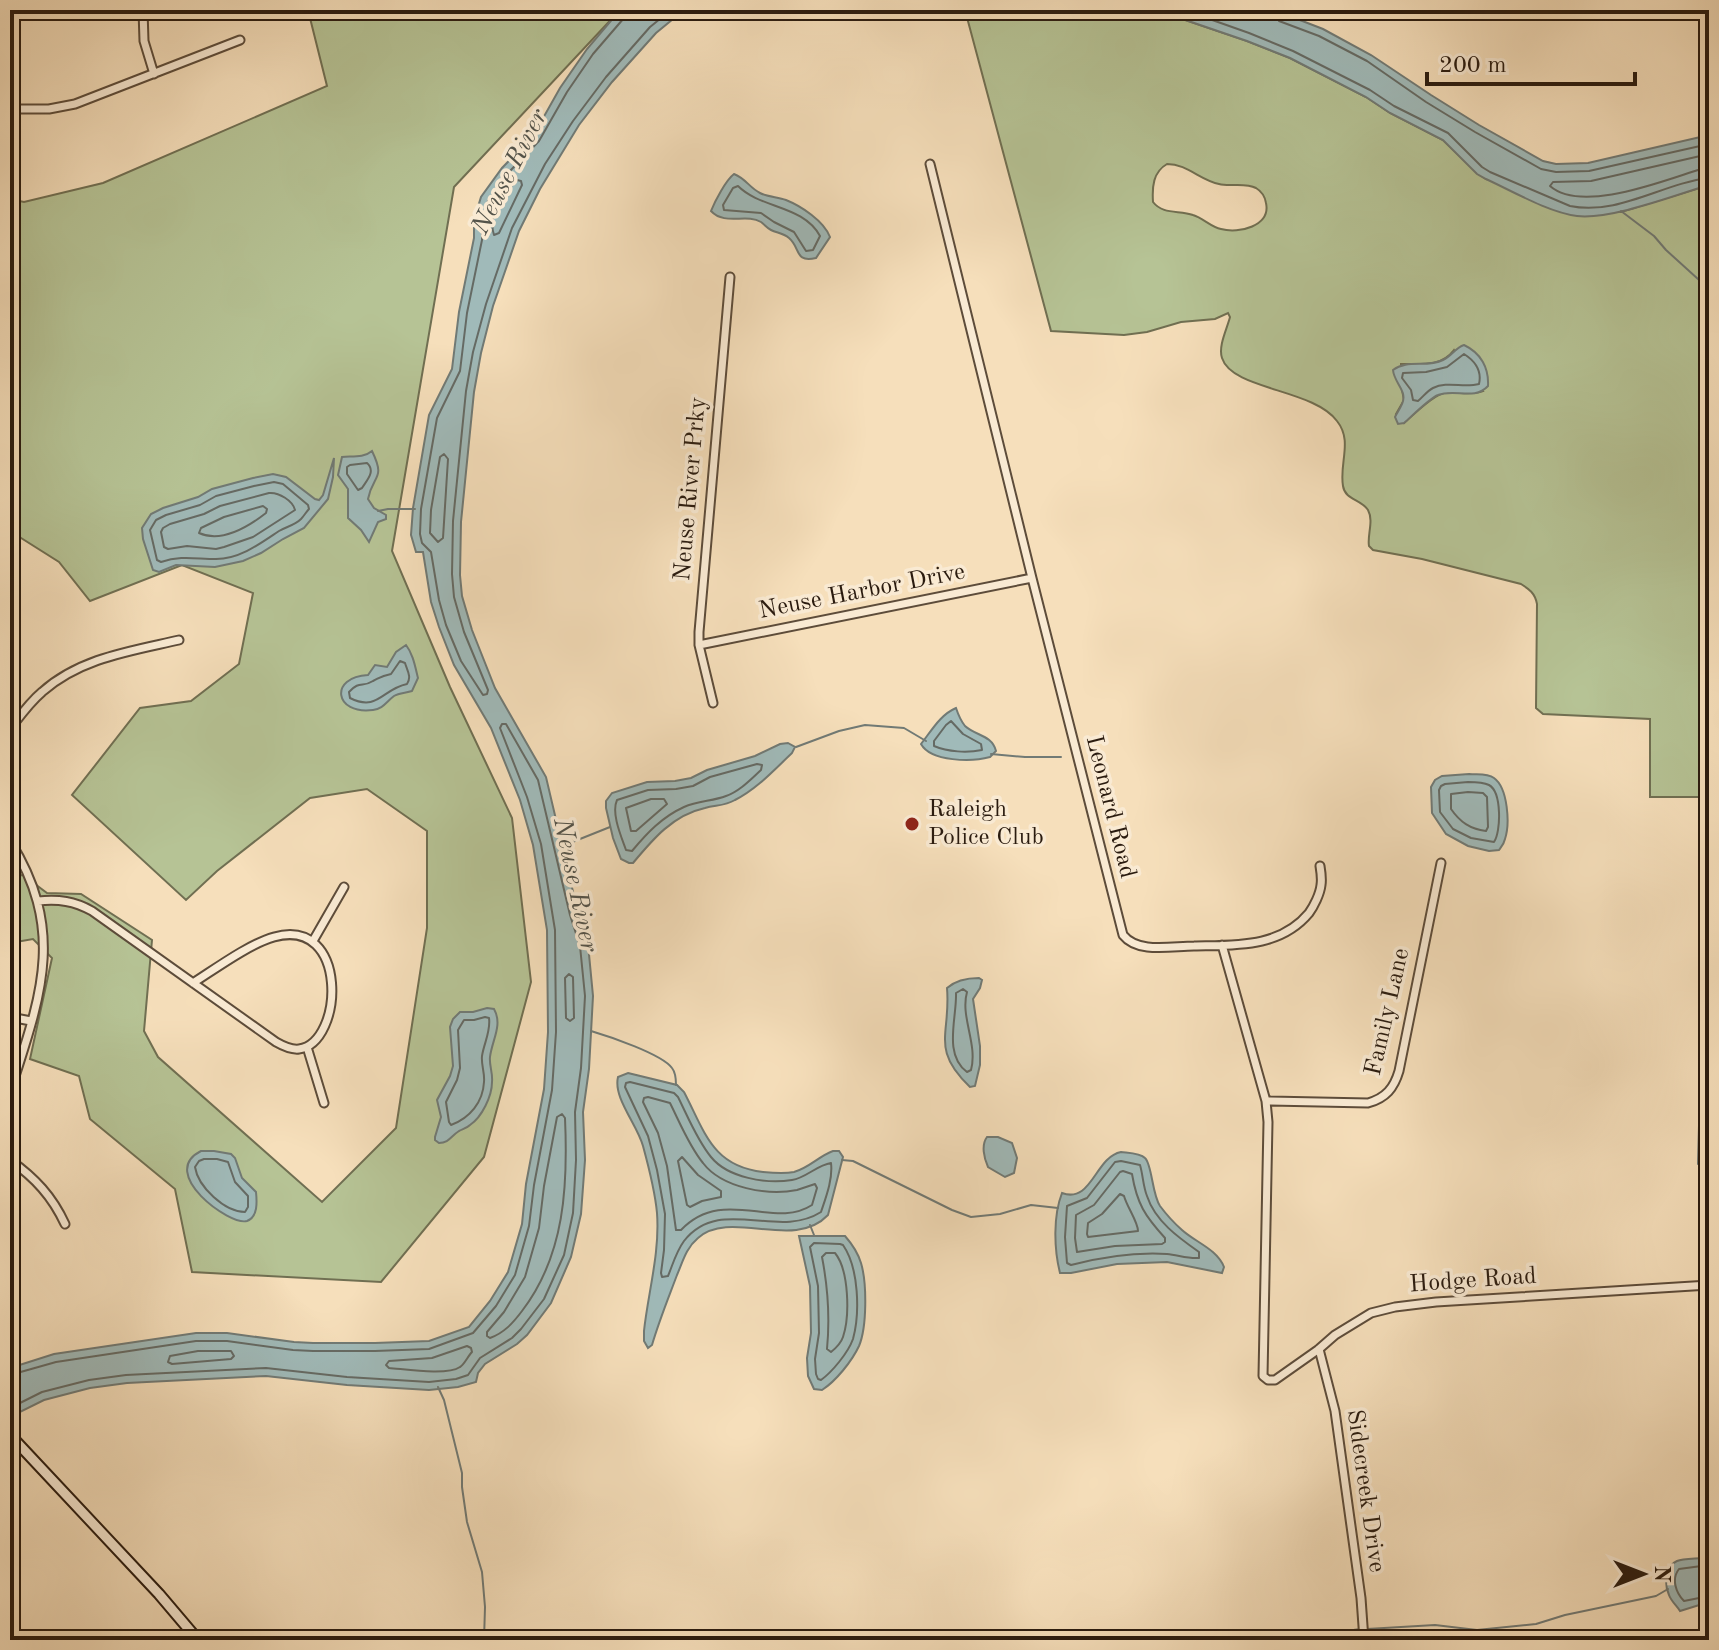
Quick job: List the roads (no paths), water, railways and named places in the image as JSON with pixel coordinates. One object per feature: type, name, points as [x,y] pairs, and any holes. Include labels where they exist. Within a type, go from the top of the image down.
[{"type":"street","points":[[143,10],[144,41],[154,74]]},
{"type":"street","points":[[10,109],[49,109],[75,104],[240,40]]},
{"type":"street","name":"Leonard Road","points":[[930,164],[1123,935],[1127,941],[1144,947],[1263,942],[1285,935],[1300,924],[1313,908],[1321,887],[1320,866]]},
{"type":"street","name":"Neuse River Prky","points":[[713,703],[699,645],[730,277]]},
{"type":"street","name":"Neuse Harbor Drive","points":[[699,645],[1032,578]]},
{"type":"street","points":[[10,729],[41,692],[72,670],[97,660],[179,640]]},
{"type":"street","points":[[10,841],[28,873],[38,901],[44,962],[10,1092]]},
{"type":"street","name":"Family Lane","points":[[1266,1101],[1368,1103],[1380,1100],[1389,1093],[1399,1071],[1441,863]]},
{"type":"street","points":[[313,941],[344,887]]},
{"type":"street","points":[[38,901],[60,900],[83,906],[276,1042],[292,1049],[307,1047],[323,1030],[333,988],[326,959],[313,941],[293,935],[273,937],[193,983]]},
{"type":"street","points":[[1222,945],[1266,1101]]},
{"type":"street","points":[[10,1017],[31,1021]]},
{"type":"street","points":[[307,1047],[324,1103]]},
{"type":"street","name":"Hodge Road","points":[[1266,1101],[1263,1376],[1268,1380],[1275,1380],[1335,1335],[1371,1313],[1395,1307],[1709,1285]]},
{"type":"street","points":[[10,1160],[45,1190],[65,1224]]},
{"type":"street","name":"Sidecreek Drive","points":[[1319,1349],[1335,1411],[1364,1640]]},
{"type":"street","points":[[10,1435],[198,1640]]},
{"type":"water","name":"Neuse River","points":[[620,10],[684,10],[656,33],[579,125],[540,189],[519,231],[493,306],[481,353],[461,522],[462,596],[472,630],[495,688],[546,777],[588,944],[593,996],[583,1112],[585,1160],[581,1214],[571,1257],[551,1303],[527,1335],[485,1364],[476,1382],[429,1390],[266,1376],[127,1383],[90,1388],[44,1400],[10,1417],[10,1368],[54,1354],[196,1333],[227,1333],[313,1343],[429,1341],[469,1327],[508,1272],[522,1224],[526,1184],[544,1089],[548,1032],[547,930],[533,845],[520,800],[491,728],[454,665],[439,627],[431,602],[423,552],[416,552],[411,535],[413,508],[429,415],[452,369],[459,312],[474,238],[474,220],[481,197],[502,168],[533,136],[560,88]]},
{"type":"water","points":[[1156,10],[1274,10],[1323,29],[1371,55],[1479,125],[1543,161],[1556,164],[1588,163],[1709,135],[1709,185],[1607,214],[1577,216],[1554,210],[1477,174],[1443,140],[1290,58]]},
{"type":"water","points":[[734,174],[760,193],[792,203],[817,220],[830,237],[816,258],[801,257],[789,238],[761,222],[723,218],[711,211]]},
{"type":"water","points":[[1464,345],[1483,362],[1488,386],[1477,393],[1438,395],[1404,423],[1398,424],[1395,417],[1403,395],[1393,370],[1404,365],[1437,362]]},
{"type":"water","points":[[372,451],[378,472],[368,499],[374,508],[386,515],[386,519],[378,522],[369,542],[348,518],[348,489],[338,475],[342,457],[362,456]]},
{"type":"water","points":[[334,458],[328,499],[304,528],[243,561],[215,567],[176,565],[159,572],[153,570],[142,528],[151,514],[212,489],[273,474],[286,477],[319,500]]},
{"type":"water","points":[[406,645],[418,678],[412,691],[396,695],[382,707],[373,710],[360,710],[344,702],[342,688],[347,682],[368,675],[375,665],[387,667],[396,652]]},
{"type":"water","points":[[956,708],[965,726],[994,746],[996,751],[990,757],[963,760],[942,757],[926,750],[921,744],[941,719]]},
{"type":"water","points":[[788,743],[795,747],[792,753],[751,790],[728,803],[694,811],[673,822],[633,863],[621,859],[606,808],[606,801],[612,793],[647,782],[691,778]]},
{"type":"water","points":[[1442,776],[1491,776],[1502,790],[1507,807],[1507,825],[1505,841],[1499,850],[1468,846],[1446,834],[1432,813],[1431,787],[1435,780]]},
{"type":"water","points":[[962,980],[982,980],[980,988],[973,999],[980,1065],[975,1086],[970,1087],[950,1062],[946,1051],[947,988]]},
{"type":"water","points":[[494,1009],[497,1021],[490,1057],[492,1088],[488,1100],[468,1127],[448,1141],[439,1143],[435,1140],[441,1117],[437,1100],[453,1066],[450,1027],[460,1012]]},
{"type":"water","points":[[628,1073],[677,1085],[684,1092],[712,1145],[732,1163],[767,1172],[790,1173],[833,1151],[839,1151],[843,1157],[828,1215],[814,1225],[798,1230],[727,1227],[712,1230],[698,1238],[683,1260],[652,1345],[648,1348],[644,1331],[655,1258],[657,1213],[643,1146],[617,1085],[618,1077]]},
{"type":"water","points":[[1709,1079],[1709,1167],[1704,1167],[1698,1164],[1700,1088],[1702,1080]]},
{"type":"water","points":[[987,1137],[998,1137],[1012,1143],[1017,1158],[1014,1173],[1005,1177],[988,1167],[984,1152]]},
{"type":"water","points":[[201,1151],[231,1154],[235,1158],[242,1178],[256,1192],[256,1209],[251,1219],[238,1220],[226,1215],[213,1207],[192,1184],[187,1172],[190,1161]]},
{"type":"water","points":[[1121,1152],[1145,1158],[1160,1206],[1182,1230],[1216,1255],[1224,1267],[1222,1273],[1167,1262],[1117,1264],[1060,1273],[1055,1233],[1062,1193],[1072,1195],[1080,1192],[1105,1162]]},
{"type":"water","points":[[799,1236],[845,1236],[856,1252],[863,1272],[865,1317],[862,1338],[843,1370],[822,1390],[814,1389],[808,1376],[810,1286]]},
{"type":"water","points":[[1709,1557],[1709,1602],[1680,1611],[1667,1591],[1670,1567],[1680,1560]]},
{"type":"waterway","points":[[1621,211],[1654,236],[1709,289]]},
{"type":"waterway","points":[[378,511],[415,509]]},
{"type":"waterway","points":[[796,747],[865,725],[904,728],[926,741]]},
{"type":"waterway","points":[[991,754],[1061,757]]},
{"type":"waterway","name":"Neuse River","points":[[560,847],[610,827]]},
{"type":"waterway","points":[[591,1031],[658,1057],[672,1068],[676,1085]]},
{"type":"waterway","points":[[842,1160],[853,1161],[971,1217],[1000,1214],[1031,1205],[1058,1208]]},
{"type":"waterway","points":[[810,1225],[814,1235]]},
{"type":"waterway","points":[[438,1387],[462,1473],[467,1522],[482,1572],[484,1640]]},
{"type":"waterway","points":[[1367,1629],[1435,1625],[1477,1630],[1536,1624],[1656,1596],[1668,1589]]},
{"type":"waterway","points":[[1332,1640],[1347,1631],[1360,1629]]},
{"type":"place","name":"Raleigh Police Club","points":[[912,824]]}]
